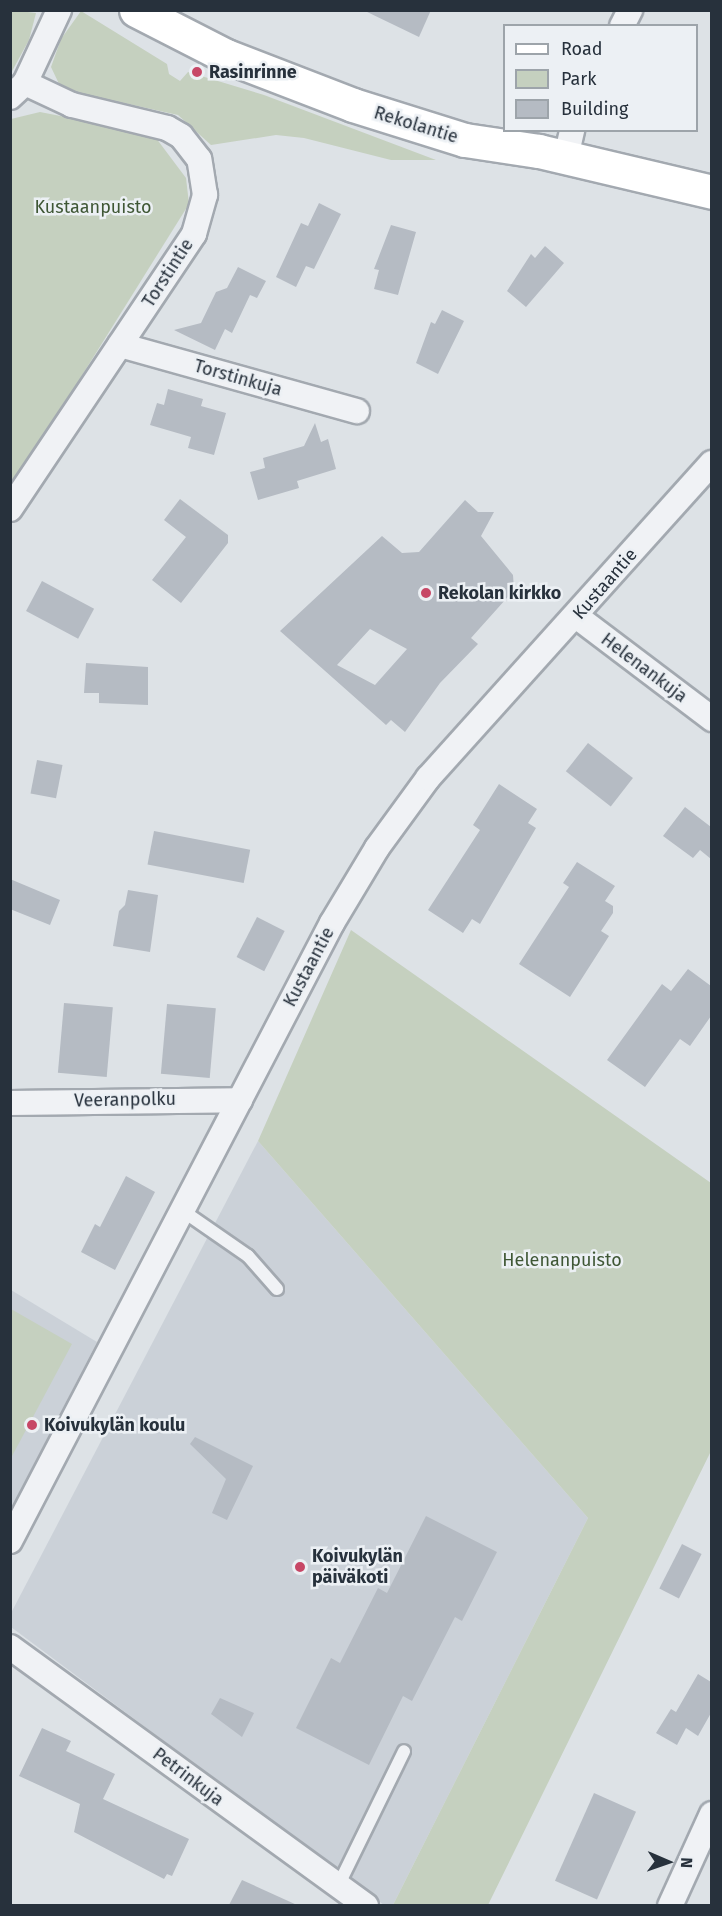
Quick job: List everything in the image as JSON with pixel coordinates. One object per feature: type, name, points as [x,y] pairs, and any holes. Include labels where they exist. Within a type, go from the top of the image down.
[{"type":"main road","name":"Rekolantie","points":[[136,10],[226,56],[353,105],[465,140],[569,144],[711,192]]},
{"type":"street","points":[[18,90],[59,10]]},
{"type":"street","points":[[623,24],[630,10]]},
{"type":"street","name":"Torstintie","points":[[10,509],[194,234],[205,195],[199,159],[181,136],[155,122],[72,105],[18,90]]},
{"type":"street","name":"Torstinkuja","points":[[120,345],[357,411]]},
{"type":"street","name":"Kustaantie","points":[[10,1541],[240,1100],[377,848],[428,778],[576,616],[711,463]]},
{"type":"street","name":"Helenankuja","points":[[576,616],[711,719]]},
{"type":"street","name":"Veeranpolku","points":[[10,1103],[240,1100]]},
{"type":"street","name":"Petrinkuja","points":[[10,1647],[366,1905]]},
{"type":"street","points":[[670,1905],[711,1814]]},
{"type":"lane","points":[[183,1212],[248,1256],[277,1289]]},
{"type":"lane","points":[[338,1886],[404,1751]]},
{"type":"shaded area","name":"Koivukylän päiväkoti","points":[[258,1141],[588,1518],[393,1905],[384,1905],[11,1627],[10,1615]]},
{"type":"shaded area","name":"Koivukylän koulu","points":[[11,1290],[97,1342],[11,1509]]},
{"type":"green space","points":[[11,10],[36,13],[29,40],[11,73]]},
{"type":"green space","points":[[81,11],[167,64],[169,74],[180,81],[188,72],[264,95],[436,160],[391,160],[304,138],[276,135],[211,145],[178,115],[74,92],[60,86],[51,67],[61,39]]},
{"type":"green space","name":"Kustaanpuisto","points":[[40,112],[153,134],[186,178],[189,204],[11,489],[11,119]]},
{"type":"green space","name":"Helenanpuisto","points":[[351,930],[711,1183],[711,1451],[488,1905],[393,1905],[588,1518],[258,1141]]},
{"type":"green space","points":[[11,1309],[72,1344],[11,1458]]},
{"type":"building","points":[[363,10],[431,10],[419,37]]},
{"type":"building","points":[[319,203],[341,214],[314,269],[306,266],[296,287],[276,277],[301,223],[308,226]]},
{"type":"building","points":[[391,225],[416,232],[398,295],[374,289],[379,270],[374,269]]},
{"type":"building","points":[[545,246],[564,263],[526,307],[507,291],[531,254],[535,258]]},
{"type":"building","points":[[238,267],[266,281],[257,298],[250,295],[232,333],[225,329],[215,350],[174,330],[201,323],[216,292],[227,288]]},
{"type":"building","points":[[442,310],[464,321],[438,374],[416,363],[431,322],[435,324]]},
{"type":"building","points":[[168,389],[203,399],[201,406],[226,413],[214,455],[188,448],[191,437],[150,425],[157,403],[164,405]]},
{"type":"building","points":[[315,423],[321,442],[328,439],[336,469],[297,481],[299,488],[258,500],[250,472],[265,468],[263,458],[304,446]]},
{"type":"building","points":[[180,499],[228,535],[228,543],[181,603],[152,580],[186,537],[164,520]]},
{"type":"building","name":"Rekolan kirkko","points":[[465,500],[478,512],[494,512],[481,536],[513,575],[514,590],[471,638],[478,644],[440,683],[405,732],[391,720],[386,725],[280,631],[382,536],[402,553],[419,552]],"holes":[[[370,629],[407,649],[375,685],[337,665]]]},
{"type":"building","points":[[42,581],[94,609],[78,639],[26,611]]},
{"type":"building","points":[[86,663],[148,667],[148,705],[99,703],[99,693],[84,693]]},
{"type":"building","points":[[588,743],[633,778],[611,806],[566,771]]},
{"type":"building","points":[[37,760],[63,765],[56,798],[31,793]]},
{"type":"building","points":[[499,784],[537,809],[528,823],[536,828],[480,924],[472,919],[463,933],[428,910],[480,830],[473,825]]},
{"type":"building","points":[[685,807],[711,827],[711,859],[700,850],[693,858],[663,836]]},
{"type":"building","points":[[154,831],[250,850],[244,883],[148,864]]},
{"type":"building","points":[[577,862],[615,886],[605,901],[613,906],[613,913],[601,931],[609,936],[570,997],[519,964],[569,887],[563,883]]},
{"type":"building","points":[[10,879],[60,900],[50,925],[10,909]]},
{"type":"building","points":[[128,890],[158,895],[150,952],[113,946],[119,911],[125,905]]},
{"type":"building","points":[[257,917],[285,931],[264,971],[237,957]]},
{"type":"building","points":[[688,969],[711,986],[711,1016],[690,1046],[680,1039],[645,1087],[607,1060],[662,984],[671,991]]},
{"type":"building","points":[[64,1003],[113,1007],[107,1077],[58,1073]]},
{"type":"building","points":[[167,1004],[216,1008],[210,1078],[161,1074]]},
{"type":"building","points":[[126,1176],[155,1192],[115,1270],[81,1252],[95,1224],[100,1227]]},
{"type":"building","points":[[195,1437],[253,1466],[227,1520],[212,1513],[226,1479],[190,1444]]},
{"type":"building","name":"Koivukylän päiväkoti","points":[[426,1516],[497,1552],[462,1621],[455,1617],[412,1701],[403,1696],[369,1765],[296,1728],[331,1658],[340,1663],[378,1588],[387,1593]]},
{"type":"building","points":[[682,1544],[702,1554],[679,1599],[659,1589]]},
{"type":"building","points":[[698,1674],[711,1682],[711,1713],[698,1736],[686,1728],[677,1745],[656,1733],[671,1709],[676,1712]]},
{"type":"building","points":[[220,1698],[254,1713],[242,1737],[211,1714]]},
{"type":"building","points":[[42,1728],[71,1741],[66,1751],[115,1774],[103,1799],[189,1839],[172,1876],[167,1874],[164,1879],[74,1832],[80,1804],[19,1776]]},
{"type":"building","points":[[594,1793],[636,1812],[597,1899],[555,1881]]},
{"type":"building","points":[[242,1880],[297,1905],[229,1905]]},
{"type":"place","name":"Rasinrinne","points":[[197,72]]},
{"type":"place","name":"Rekolan kirkko","points":[[426,593]]},
{"type":"place","name":"Koivukylän koulu","points":[[32,1425]]},
{"type":"place","name":"Koivukylän päiväkoti","points":[[300,1567]]}]
